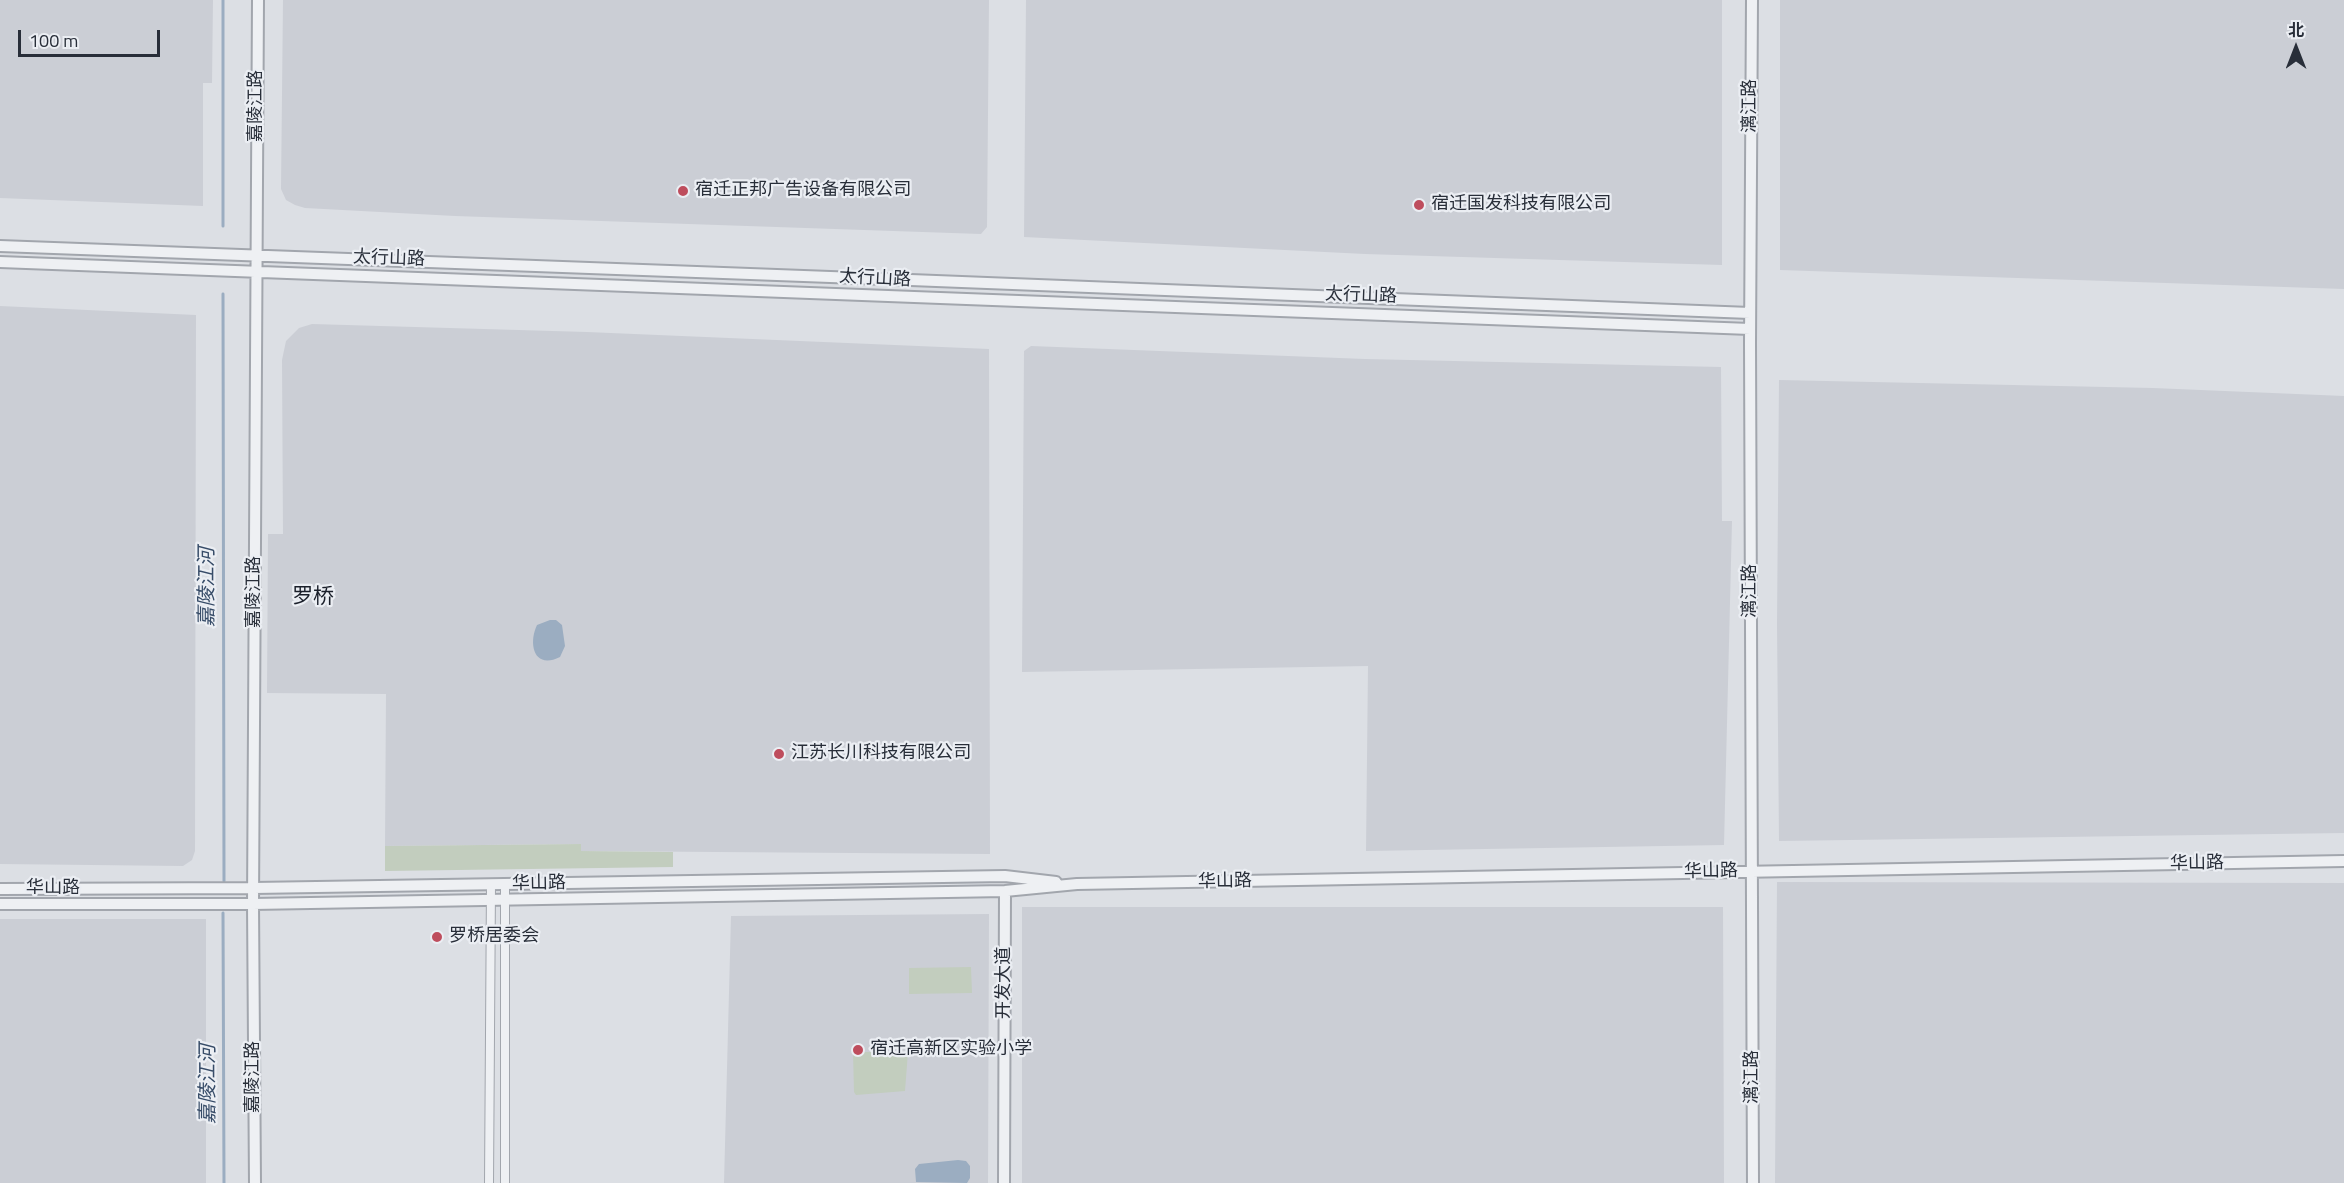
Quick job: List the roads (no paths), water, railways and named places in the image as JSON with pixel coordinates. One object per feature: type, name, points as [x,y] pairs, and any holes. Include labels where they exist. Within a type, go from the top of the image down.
[{"type":"street","name":"嘉陵江路","points":[[255,1183],[253,904],[258,0]]},
{"type":"street","name":"漓江路","points":[[1752,0],[1750,313],[1752,1183]]},
{"type":"street","name":"太行山路","points":[[0,246],[1750,313]]},
{"type":"street","name":"太行山路","points":[[0,262],[1750,329]]},
{"type":"street","name":"华山路","points":[[0,904],[253,904],[1005,891],[1077,884],[2344,861]]},
{"type":"street","name":"华山路","points":[[0,889],[254,888],[1005,876],[1077,884]]},
{"type":"street","points":[[489,1183],[491,884]]},
{"type":"street","points":[[505,884],[505,1183]]},
{"type":"street","name":"开发大道","points":[[1005,891],[1005,1183]]},
{"type":"water","points":[[556,620],[562,625],[565,646],[560,657],[544,660],[535,653],[534,632],[537,625]]},
{"type":"water","points":[[966,1161],[970,1166],[970,1178],[967,1183],[916,1182],[915,1169],[919,1164]]},
{"type":"waterway","name":"嘉陵江河","points":[[223,0],[223,226]]},
{"type":"waterway","name":"嘉陵江河","points":[[223,294],[224,881]]},
{"type":"waterway","name":"嘉陵江河","points":[[223,913],[224,1183]]},
{"type":"place","name":"宿迁正邦广告设备有限公司","points":[[683,191]]},
{"type":"place","name":"宿迁国发科技有限公司","points":[[1419,205]]},
{"type":"place","name":"江苏长川科技有限公司","points":[[779,754]]},
{"type":"place","name":"罗桥居委会","points":[[437,937]]},
{"type":"place","name":"宿迁高新区实验小学","points":[[858,1050]]},
{"type":"district","name":"罗桥","points":[[313,598]]}]
